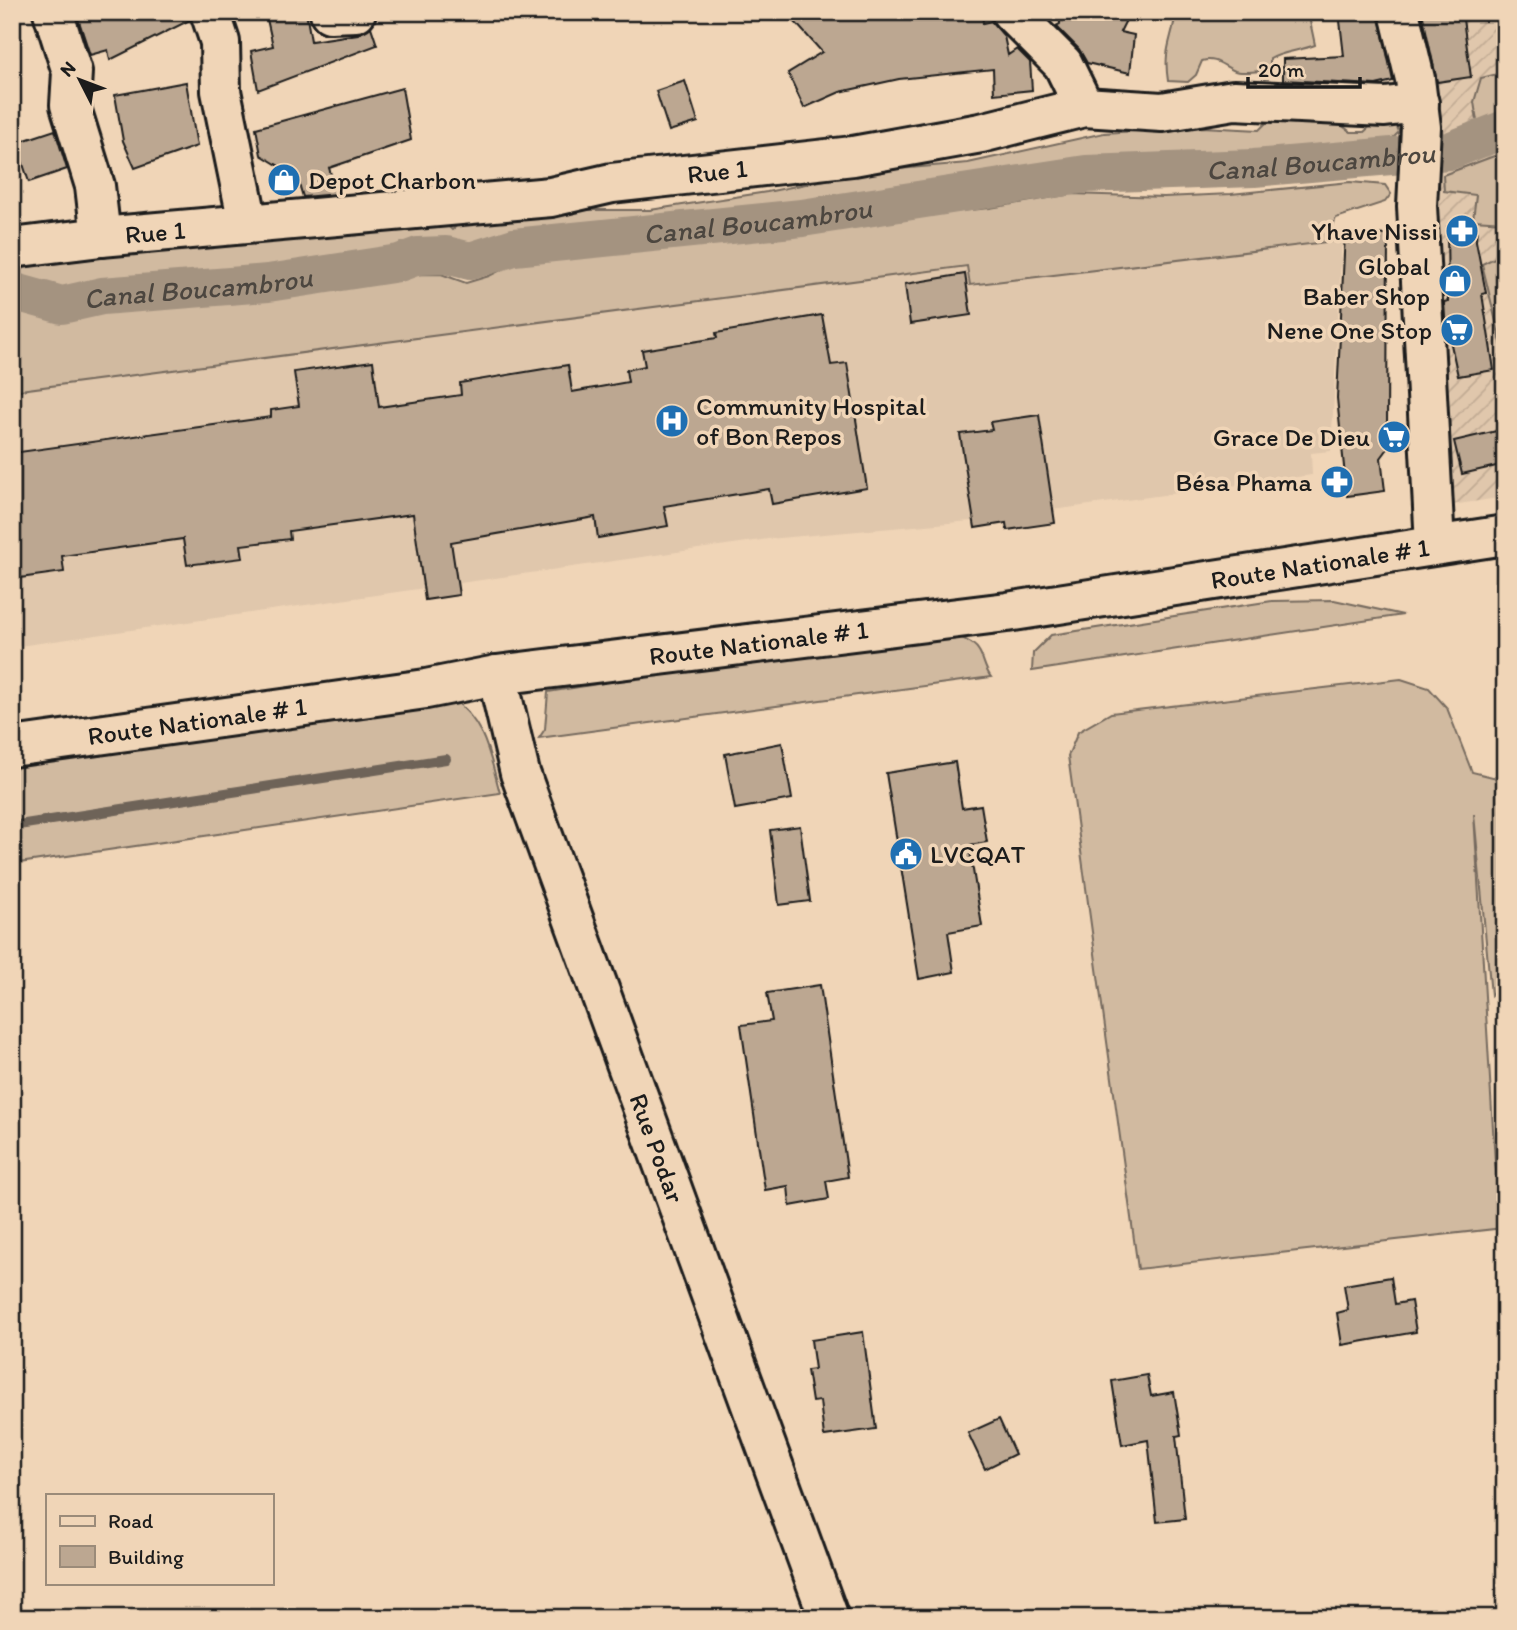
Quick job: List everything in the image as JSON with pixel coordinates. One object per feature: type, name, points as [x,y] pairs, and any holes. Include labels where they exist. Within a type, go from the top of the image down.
[{"type":"street","points":[[53,12],[72,72],[70,105],[95,186],[101,237]]},
{"type":"street","points":[[209,12],[220,42],[221,91],[248,223]]},
{"type":"street","points":[[1010,12],[1063,64],[1084,107]]},
{"type":"street","points":[[1399,12],[1420,115],[1417,206],[1435,545]]},
{"type":"street","name":"Rue 1","points":[[12,248],[248,223],[551,197],[612,183],[853,156],[981,133],[1084,107],[1162,112],[1234,100],[1385,107],[1420,115]]},
{"type":"street","name":"Route Nationale # 1","points":[[12,747],[426,689],[497,675],[1007,612],[1505,535]]},
{"type":"street","name":"Rue Podar","points":[[497,675],[520,773],[829,1618]]},
{"type":"shaded area","points":[[1176,12],[1308,12],[1315,45],[1270,59],[1270,71],[1238,72],[1207,60],[1202,61],[1196,75],[1188,82],[1168,81],[1167,53]]},
{"type":"shaded area","points":[[1418,12],[1505,12],[1505,497],[1452,505]]},
{"type":"shaded area","points":[[1505,72],[1505,135],[1465,152],[1452,150],[1453,145],[1476,132],[1478,127],[1474,102],[1481,78]]},
{"type":"shaded area","points":[[1272,117],[1335,121],[1351,132],[1364,132],[1374,123],[1395,122],[1399,132],[1392,139],[1374,141],[1339,153],[1292,153],[1222,162],[1141,163],[845,196],[824,201],[799,212],[530,238],[493,244],[469,254],[412,249],[363,262],[211,279],[157,276],[51,296],[32,287],[12,284],[12,271],[37,265],[440,219],[452,230],[463,220],[567,210],[650,210],[767,192],[825,180],[839,174],[968,163],[1104,133],[1202,127],[1259,130]]},
{"type":"shaded area","points":[[1505,152],[1505,222],[1473,220],[1476,195],[1444,191],[1443,175]]},
{"type":"shaded area","points":[[1350,182],[1385,185],[1391,194],[1385,202],[1336,218],[1332,228],[1335,241],[970,285],[967,266],[12,391],[12,304],[47,312],[97,311],[178,297],[334,283],[372,275],[441,274],[466,283],[489,276],[531,255],[990,208],[1072,194],[1164,197],[1231,194]]},
{"type":"shaded area","name":"Community Hospital of Bon Repos","points":[[1342,240],[1331,451],[1311,453],[1312,475],[971,521],[768,539],[12,647],[12,391],[967,266],[970,285]]},
{"type":"shaded area","points":[[1505,253],[1505,359],[1482,264]]},
{"type":"shaded area","points":[[1334,600],[1403,615],[1032,671],[1033,653],[1051,635],[1272,601]]},
{"type":"shaded area","points":[[932,630],[970,642],[981,654],[991,677],[539,738],[545,729],[548,692]]},
{"type":"shaded area","points":[[1401,679],[1429,688],[1447,708],[1472,772],[1505,780],[1505,981],[1491,995],[1474,814],[1495,1162],[1503,1228],[1138,1269],[1068,756],[1078,732],[1111,713]]},
{"type":"shaded area","points":[[451,697],[472,718],[485,740],[500,793],[12,864],[12,768]]},
{"type":"building","points":[[76,12],[189,12],[190,20],[110,60],[108,50],[90,55]]},
{"type":"building","points":[[306,12],[311,41],[358,34],[371,27],[377,45],[258,90],[251,51],[273,46],[267,19]]},
{"type":"building","points":[[786,12],[982,12],[983,23],[991,21],[1004,36],[1008,55],[1017,49],[1030,62],[1032,90],[994,94],[993,69],[899,79],[840,92],[804,108],[788,73],[822,52]]},
{"type":"building","points":[[1060,12],[1130,12],[1120,32],[1134,35],[1130,73],[1087,63],[1079,49],[1056,26],[1060,24]]},
{"type":"building","points":[[1339,12],[1378,12],[1393,81],[1376,85],[1283,80],[1283,59],[1344,56]]},
{"type":"building","points":[[1422,12],[1462,12],[1471,77],[1437,82]]},
{"type":"building","points":[[685,81],[698,122],[669,131],[656,91]]},
{"type":"building","points":[[186,82],[197,146],[135,168],[123,141],[115,95]]},
{"type":"building","points":[[402,88],[411,140],[329,168],[337,194],[303,197],[297,177],[261,155],[256,128]]},
{"type":"building","points":[[55,130],[67,169],[29,182],[16,143]]},
{"type":"building","points":[[1477,226],[1476,241],[1486,293],[1482,294],[1494,370],[1458,376],[1445,317],[1444,302],[1448,301],[1447,227]]},
{"type":"building","points":[[1345,233],[1388,235],[1387,427],[1398,435],[1381,458],[1385,491],[1347,496],[1337,398]]},
{"type":"building","points":[[965,274],[971,315],[910,324],[905,284]]},
{"type":"building","points":[[822,315],[831,365],[847,363],[867,488],[772,504],[769,489],[664,506],[668,526],[598,538],[595,517],[451,542],[459,595],[425,600],[413,514],[289,531],[290,539],[241,545],[243,558],[187,565],[183,539],[62,556],[64,572],[12,579],[12,453],[271,417],[271,410],[299,406],[294,372],[373,361],[379,407],[461,395],[460,383],[568,365],[572,392],[628,382],[626,370],[645,366],[642,350],[717,338],[716,333]]},
{"type":"building","points":[[1039,415],[1055,523],[1007,530],[1006,523],[975,528],[960,434],[992,430],[990,422]]},
{"type":"building","points":[[1505,429],[1505,464],[1462,474],[1454,441]]},
{"type":"building","points":[[782,743],[792,799],[735,809],[725,754]]},
{"type":"building","points":[[955,762],[962,808],[981,805],[987,842],[969,845],[982,926],[948,932],[954,972],[919,979],[886,773]]},
{"type":"building","points":[[800,826],[810,901],[779,905],[770,830]]},
{"type":"building","points":[[820,985],[848,1177],[826,1181],[829,1199],[790,1206],[788,1186],[765,1190],[741,1025],[772,1021],[767,993]]},
{"type":"building","points":[[1391,1277],[1395,1304],[1411,1301],[1416,1332],[1342,1345],[1337,1313],[1348,1310],[1344,1285]]},
{"type":"building","points":[[863,1332],[876,1429],[824,1436],[820,1401],[812,1402],[807,1370],[815,1369],[811,1340]]},
{"type":"building","points":[[1147,1375],[1151,1396],[1174,1392],[1181,1435],[1176,1436],[1185,1519],[1157,1522],[1148,1440],[1122,1445],[1112,1381]]},
{"type":"building","points":[[999,1419],[1015,1454],[985,1469],[968,1433]]},
{"type":"waterway","name":"Canal Boucambrou","points":[[12,291],[62,305],[102,296],[268,283],[399,263],[418,256],[446,255],[470,261],[514,247],[802,218],[1086,174],[1254,168],[1449,151],[1505,129]]},
{"type":"waterway","points":[[12,826],[446,759]]},
{"type":"place","name":"Depot Charbon","points":[[284,180]]},
{"type":"place","name":"Yhave Nissi","points":[[1462,231]]},
{"type":"place","name":"Global Baber Shop","points":[[1455,281]]},
{"type":"place","name":"Nene One Stop","points":[[1457,330]]},
{"type":"place","name":"Community Hospital of Bon Repos","points":[[672,421]]},
{"type":"place","name":"Grace De Dieu","points":[[1394,437]]},
{"type":"place","name":"Bésa Phama","points":[[1337,482]]},
{"type":"place","name":"LVCQAT","points":[[906,854]]}]
